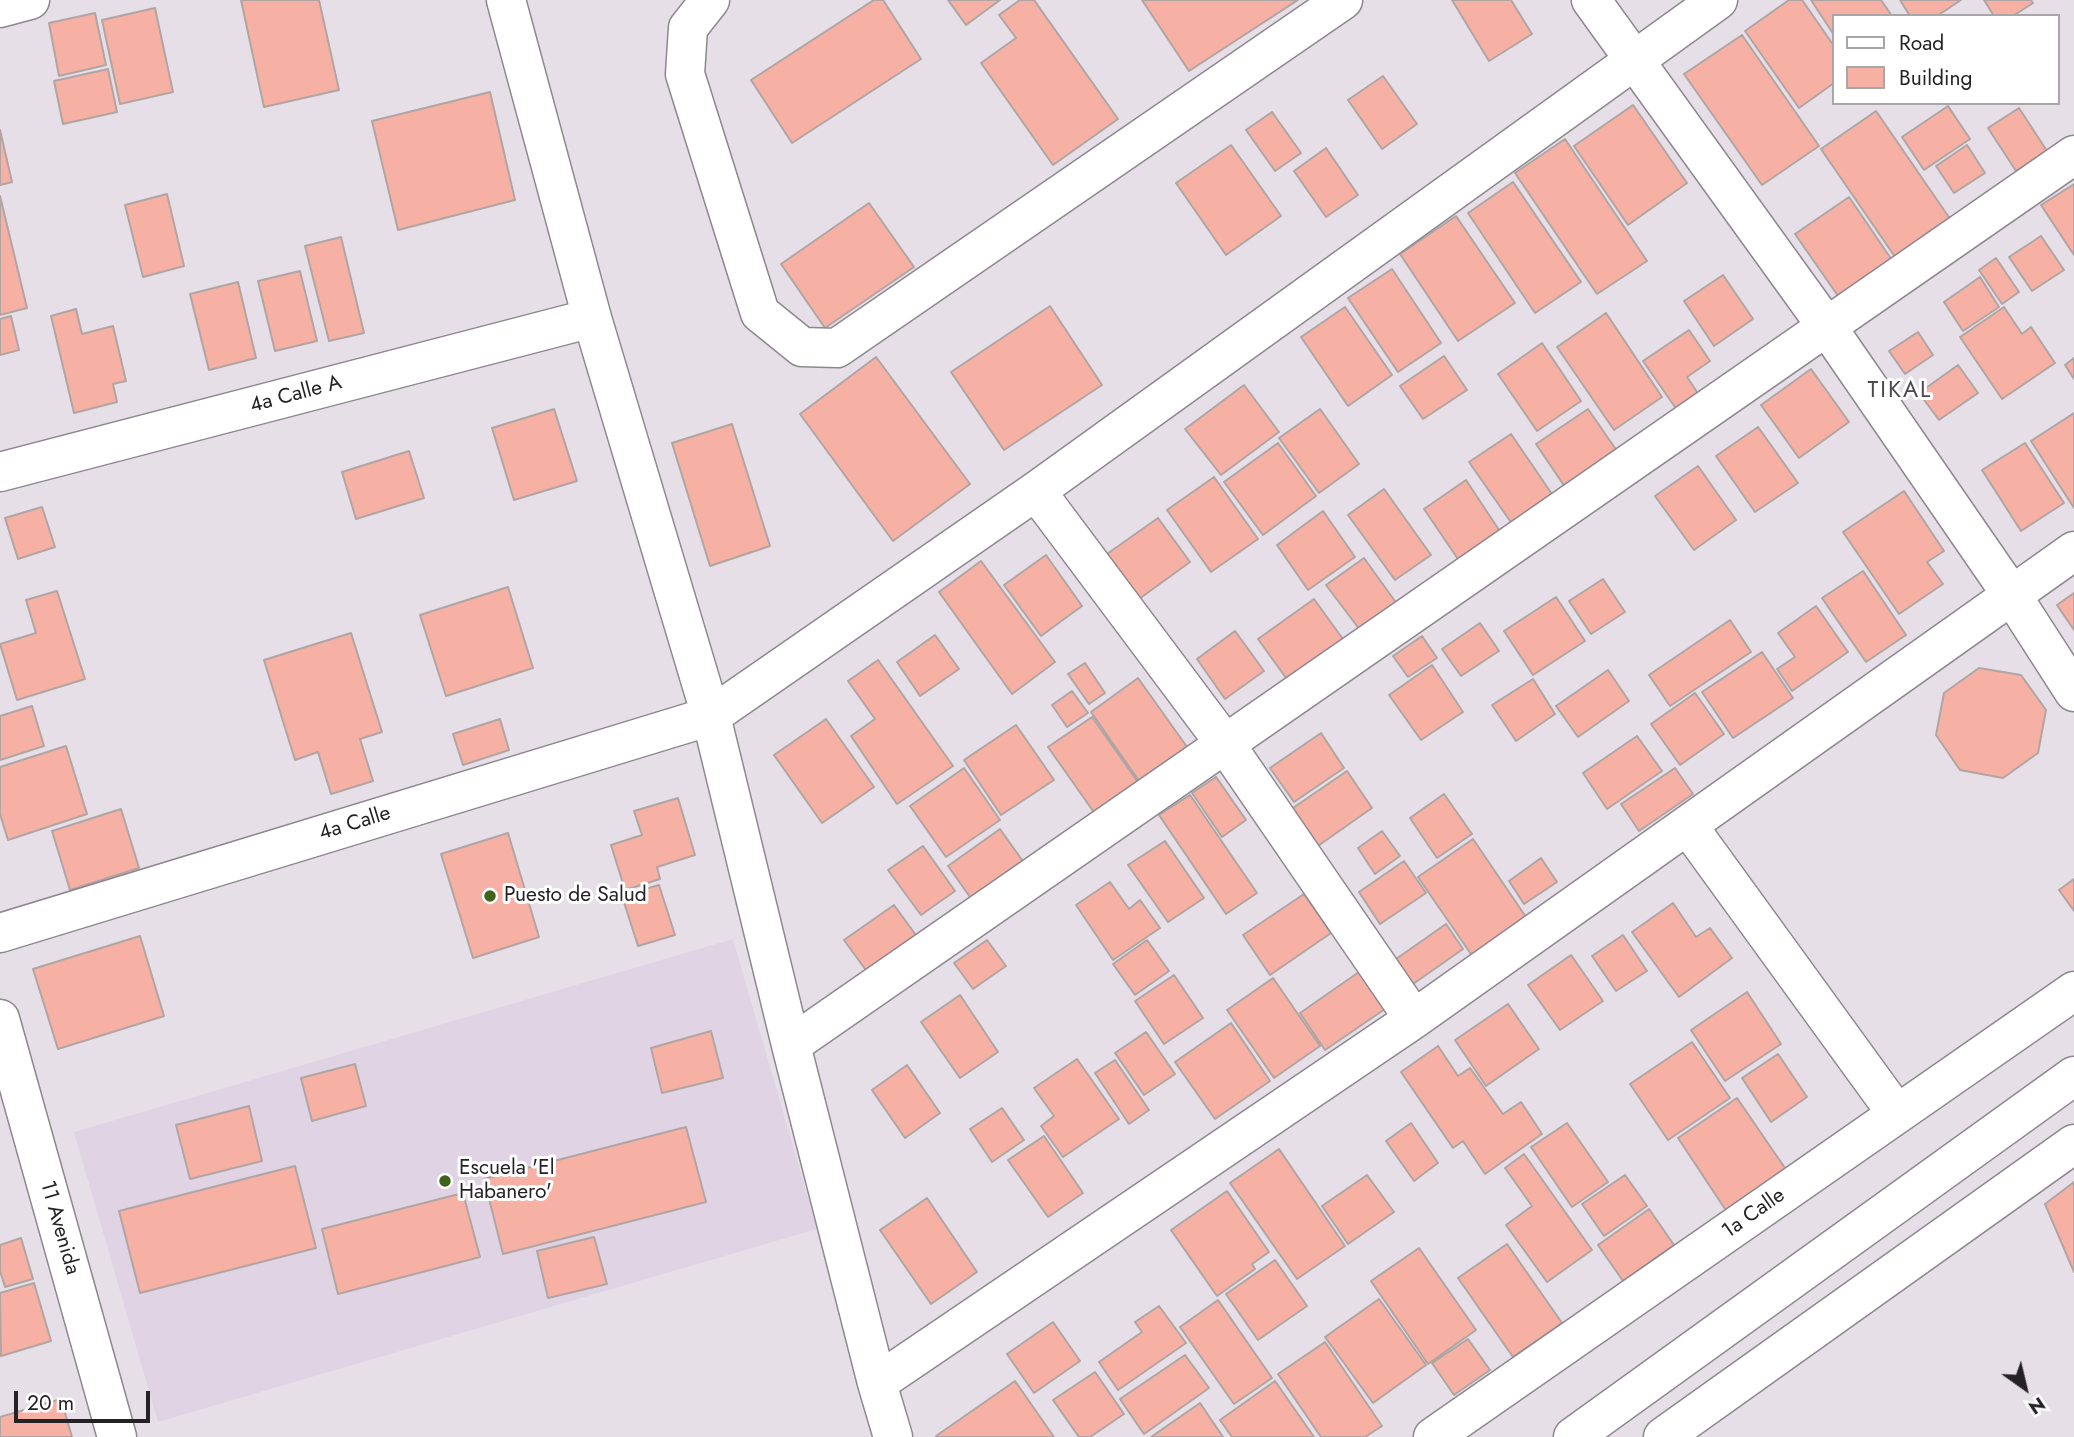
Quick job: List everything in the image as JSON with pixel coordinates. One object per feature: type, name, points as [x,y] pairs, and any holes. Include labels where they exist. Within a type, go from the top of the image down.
[{"type":"street","points":[[0,8],[30,0]]},
{"type":"street","points":[[506,0],[592,318],[711,716],[791,1045],[893,1437]]},
{"type":"street","points":[[710,0],[688,28],[685,74],[760,313],[802,347],[837,348],[1343,0]]},
{"type":"street","points":[[1591,0],[1827,327],[2011,594],[2074,692]]},
{"type":"street","name":"4a Calle","points":[[0,933],[711,716],[1036,491],[1717,0]]},
{"type":"street","points":[[791,1045],[2074,155]]},
{"type":"street","name":"4a Calle A","points":[[0,472],[592,318]]},
{"type":"street","points":[[1036,491],[1226,745],[1414,1018]]},
{"type":"street","points":[[877,1383],[1414,1018],[2074,551]]},
{"type":"street","points":[[1688,826],[1897,1114]]},
{"type":"street","name":"1a Calle","points":[[1433,1437],[2074,992]]},
{"type":"street","name":"11 Avenida","points":[[0,1019],[117,1437]]},
{"type":"street","points":[[1573,1437],[2074,1076]]},
{"type":"street","points":[[1663,1437],[2074,1144]]},
{"type":"shaded area","name":"Escuela 'El Habanero'","points":[[733,939],[817,1229],[158,1422],[74,1132]]},
{"type":"building","points":[[241,0],[319,0],[339,90],[264,107]]},
{"type":"building","points":[[874,0],[883,0],[921,59],[792,143],[751,80]]},
{"type":"building","points":[[948,0],[1000,0],[966,25]]},
{"type":"building","points":[[1020,0],[1034,0],[1118,119],[1053,165],[981,63],[1016,38],[999,15]]},
{"type":"building","points":[[1142,0],[1298,0],[1189,71]]},
{"type":"building","points":[[1452,0],[1511,0],[1532,34],[1489,61]]},
{"type":"building","points":[[1789,0],[1802,0],[1832,43],[1832,84],[1799,108],[1745,31]]},
{"type":"building","points":[[1811,0],[1881,0],[1891,14],[1832,14],[1832,32]]},
{"type":"building","points":[[1900,0],[1961,0],[1940,14],[1909,14]]},
{"type":"building","points":[[1984,0],[2031,0],[2033,3],[2016,14],[1993,14]]},
{"type":"building","points":[[155,8],[173,92],[120,104],[102,20]]},
{"type":"building","points":[[95,13],[106,65],[59,76],[49,23]]},
{"type":"building","points":[[1742,35],[1819,146],[1762,185],[1684,74]]},
{"type":"building","points":[[108,69],[117,112],[63,124],[54,81]]},
{"type":"building","points":[[1383,76],[1417,124],[1382,149],[1348,100]]},
{"type":"building","points":[[490,92],[515,200],[398,230],[372,121]]},
{"type":"building","points":[[1633,105],[1687,183],[1628,225],[1574,146]]},
{"type":"building","points":[[1948,106],[1970,139],[1924,170],[1902,137]]},
{"type":"building","points":[[2019,108],[2047,151],[2016,171],[1988,128]]},
{"type":"building","points":[[1876,111],[1957,229],[1902,267],[1821,149]]},
{"type":"building","points":[[1272,112],[1301,153],[1275,171],[1246,130]]},
{"type":"building","points":[[0,130],[12,182],[0,185]]},
{"type":"building","points":[[1565,139],[1647,261],[1597,294],[1515,173]]},
{"type":"building","points":[[1231,145],[1281,216],[1226,255],[1176,183]]},
{"type":"building","points":[[1967,145],[1985,173],[1954,193],[1936,166]]},
{"type":"building","points":[[1326,148],[1358,195],[1326,217],[1294,171]]},
{"type":"building","points":[[1513,182],[1581,282],[1535,313],[1468,213]]},
{"type":"building","points":[[2074,184],[2074,255],[2041,205]]},
{"type":"building","points":[[167,194],[184,266],[143,277],[125,205]]},
{"type":"building","points":[[0,196],[27,308],[0,315]]},
{"type":"building","points":[[1849,197],[1898,269],[1845,306],[1795,234]]},
{"type":"building","points":[[869,203],[914,267],[825,328],[781,264]]},
{"type":"building","points":[[1456,216],[1515,303],[1458,341],[1400,254]]},
{"type":"building","points":[[2041,236],[2064,270],[2032,291],[2009,257]]},
{"type":"building","points":[[341,237],[364,333],[329,341],[305,246]]},
{"type":"building","points":[[1996,258],[2019,292],[2002,304],[1979,270]]},
{"type":"building","points":[[1392,269],[1441,343],[1398,372],[1348,298]]},
{"type":"building","points":[[300,271],[317,341],[275,351],[258,281]]},
{"type":"building","points":[[1723,275],[1753,319],[1714,346],[1684,301]]},
{"type":"building","points":[[1980,277],[1999,307],[1963,331],[1944,302]]},
{"type":"building","points":[[238,282],[256,358],[209,370],[190,294]]},
{"type":"building","points":[[1050,306],[1102,385],[1004,450],[951,372]]},
{"type":"building","points":[[1345,307],[1392,375],[1348,406],[1301,337]]},
{"type":"building","points":[[2004,307],[2022,334],[2031,327],[2055,363],[2002,399],[1960,337]]},
{"type":"building","points":[[76,309],[82,334],[113,326],[126,381],[113,384],[117,402],[74,413],[51,316]]},
{"type":"building","points":[[1606,313],[1662,397],[1614,430],[1557,347]]},
{"type":"building","points":[[11,316],[19,350],[0,355],[0,319]]},
{"type":"building","points":[[1689,330],[1710,361],[1687,377],[1699,395],[1677,410],[1643,361]]},
{"type":"building","points":[[1918,332],[1933,355],[1905,374],[1889,351]]},
{"type":"building","points":[[1542,343],[1581,401],[1537,431],[1498,374]]},
{"type":"building","points":[[1444,356],[1467,390],[1423,419],[1400,386]]},
{"type":"building","points":[[876,357],[970,484],[893,541],[800,414]]},
{"type":"building","points":[[2074,358],[2074,379],[2065,365]]},
{"type":"building","points":[[1958,365],[1978,393],[1939,420],[1919,393]]},
{"type":"building","points":[[1811,369],[1849,422],[1799,458],[1761,405]]},
{"type":"building","points":[[1244,385],[1279,432],[1221,475],[1185,429]]},
{"type":"building","points":[[554,409],[577,481],[514,500],[492,428]]},
{"type":"building","points":[[1320,409],[1359,464],[1319,493],[1279,438]]},
{"type":"building","points":[[1588,409],[1617,451],[1565,487],[1536,444]]},
{"type":"building","points":[[2074,413],[2074,508],[2031,441]]},
{"type":"building","points":[[732,424],[770,546],[710,566],[672,443]]},
{"type":"building","points":[[1758,427],[1798,483],[1755,512],[1716,456]]},
{"type":"building","points":[[1511,434],[1556,500],[1515,528],[1469,462]]},
{"type":"building","points":[[1278,443],[1316,496],[1263,535],[1224,482]]},
{"type":"building","points":[[2025,443],[2064,503],[2021,531],[1982,470]]},
{"type":"building","points":[[409,451],[424,498],[356,519],[342,472]]},
{"type":"building","points":[[1698,466],[1736,520],[1694,550],[1655,496]]},
{"type":"building","points":[[1214,477],[1258,539],[1211,572],[1167,510]]},
{"type":"building","points":[[1466,480],[1501,533],[1460,562],[1424,509]]},
{"type":"building","points":[[1384,489],[1431,555],[1395,580],[1348,515]]},
{"type":"building","points":[[1904,491],[1944,551],[1927,562],[1943,584],[1899,614],[1843,532]]},
{"type":"building","points":[[42,507],[55,547],[18,559],[5,518]]},
{"type":"building","points":[[1323,511],[1355,557],[1308,590],[1277,545]]},
{"type":"building","points":[[1158,518],[1190,562],[1139,599],[1107,554]]},
{"type":"building","points":[[1046,555],[1082,606],[1041,636],[1004,585]]},
{"type":"building","points":[[1364,558],[1397,604],[1360,630],[1326,585]]},
{"type":"building","points":[[981,561],[1055,662],[1012,694],[939,592]]},
{"type":"building","points":[[1863,571],[1906,635],[1866,662],[1822,598]]},
{"type":"building","points":[[1603,579],[1625,612],[1591,634],[1569,601]]},
{"type":"building","points":[[508,587],[533,668],[446,696],[420,615]]},
{"type":"building","points":[[57,591],[85,679],[17,700],[0,644],[36,633],[26,600]]},
{"type":"building","points":[[2074,593],[2074,630],[2057,605]]},
{"type":"building","points":[[1556,597],[1585,641],[1533,675],[1504,631]]},
{"type":"building","points":[[1314,599],[1345,642],[1289,682],[1258,639]]},
{"type":"building","points":[[1816,606],[1848,652],[1792,691],[1777,669],[1795,657],[1778,633]]},
{"type":"building","points":[[1730,620],[1751,652],[1670,706],[1649,675]]},
{"type":"building","points":[[1480,623],[1499,651],[1461,676],[1442,649]]},
{"type":"building","points":[[1235,631],[1264,671],[1225,699],[1197,659]]},
{"type":"building","points":[[351,633],[382,732],[360,739],[373,781],[331,794],[318,752],[295,760],[264,660]]},
{"type":"building","points":[[935,635],[959,669],[920,696],[897,662]]},
{"type":"building","points":[[1422,636],[1437,658],[1408,677],[1393,656]]},
{"type":"building","points":[[1762,652],[1793,698],[1733,738],[1702,692]]},
{"type":"building","points":[[878,660],[953,766],[897,804],[851,736],[875,719],[848,681]]},
{"type":"building","points":[[1085,663],[1105,693],[1089,704],[1068,674]]},
{"type":"building","points":[[1432,665],[1463,712],[1421,740],[1389,695]]},
{"type":"building","points":[[1979,668],[2021,675],[2046,710],[2038,753],[2003,778],[1960,770],[1936,735],[1944,693]]},
{"type":"building","points":[[1608,670],[1629,701],[1578,737],[1556,706]]},
{"type":"building","points":[[1138,678],[1192,754],[1144,788],[1091,712]]},
{"type":"building","points":[[1533,679],[1555,714],[1516,741],[1492,705]]},
{"type":"building","points":[[1072,691],[1088,713],[1067,727],[1052,705]]},
{"type":"building","points":[[1695,693],[1724,734],[1680,765],[1651,724]]},
{"type":"building","points":[[32,706],[44,746],[0,760],[0,716]]},
{"type":"building","points":[[1092,717],[1142,788],[1098,818],[1048,747]]},
{"type":"building","points":[[500,719],[509,750],[463,765],[453,734]]},
{"type":"building","points":[[826,719],[874,787],[822,823],[774,755]]},
{"type":"building","points":[[1016,725],[1054,780],[1001,815],[964,760]]},
{"type":"building","points":[[1321,733],[1344,768],[1294,802],[1270,768]]},
{"type":"building","points":[[1637,736],[1662,771],[1607,809],[1583,773]]},
{"type":"building","points":[[66,746],[87,814],[8,840],[0,814],[0,767]]},
{"type":"building","points":[[964,768],[1000,820],[946,857],[910,806]]},
{"type":"building","points":[[1675,768],[1693,794],[1639,831],[1621,804]]},
{"type":"building","points":[[1347,771],[1372,808],[1315,848],[1290,810]]},
{"type":"building","points":[[1216,777],[1246,820],[1222,837],[1192,793]]},
{"type":"building","points":[[1444,794],[1472,834],[1437,858],[1410,818]]},
{"type":"building","points":[[1190,795],[1257,893],[1226,914],[1159,815]]},
{"type":"building","points":[[678,798],[695,855],[657,867],[660,879],[625,890],[611,845],[642,835],[634,811]]},
{"type":"building","points":[[121,809],[139,868],[70,890],[52,831]]},
{"type":"building","points":[[1000,829],[1027,867],[975,904],[948,866]]},
{"type":"building","points":[[1382,831],[1400,856],[1375,874],[1358,848]]},
{"type":"building","name":"Puesto de Salud","points":[[508,833],[539,937],[473,958],[441,854]]},
{"type":"building","points":[[1473,839],[1528,920],[1473,957],[1418,877]]},
{"type":"building","points":[[1165,841],[1204,898],[1168,922],[1128,865]]},
{"type":"building","points":[[923,846],[955,891],[921,915],[888,870]]},
{"type":"building","points":[[1541,858],[1557,882],[1524,904],[1509,881]]},
{"type":"building","points":[[1404,861],[1426,893],[1380,924],[1359,892]]},
{"type":"building","points":[[2074,879],[2074,911],[2059,890]]},
{"type":"building","points":[[1110,882],[1129,909],[1140,900],[1160,928],[1113,960],[1076,905]]},
{"type":"building","points":[[659,885],[675,935],[638,946],[622,896]]},
{"type":"building","points":[[1304,894],[1331,933],[1270,975],[1243,935]]},
{"type":"building","points":[[1673,903],[1696,937],[1710,928],[1732,958],[1679,997],[1632,932]]},
{"type":"building","points":[[894,905],[918,938],[868,973],[844,940]]},
{"type":"building","points":[[1446,924],[1463,949],[1413,984],[1396,959]]},
{"type":"building","points":[[1623,935],[1647,971],[1616,991],[1592,956]]},
{"type":"building","points":[[140,936],[164,1016],[58,1049],[33,969]]},
{"type":"building","points":[[987,940],[1006,966],[973,989],[954,963]]},
{"type":"building","points":[[1147,940],[1169,971],[1135,995],[1113,964]]},
{"type":"building","points":[[1571,955],[1603,1001],[1560,1030],[1528,985]]},
{"type":"building","points":[[1359,972],[1385,1009],[1325,1050],[1300,1013]]},
{"type":"building","points":[[1174,975],[1203,1018],[1164,1044],[1135,1001]]},
{"type":"building","points":[[1273,978],[1320,1046],[1274,1078],[1227,1010]]},
{"type":"building","points":[[1747,992],[1781,1044],[1725,1081],[1691,1030]]},
{"type":"building","points":[[960,995],[998,1052],[960,1078],[921,1022]]},
{"type":"building","points":[[1508,1004],[1539,1049],[1486,1086],[1455,1040]]},
{"type":"building","points":[[1231,1023],[1270,1081],[1215,1119],[1175,1062]]},
{"type":"building","points":[[711,1031],[723,1078],[662,1093],[651,1048]]},
{"type":"building","points":[[1146,1032],[1175,1074],[1144,1095],[1115,1053]]},
{"type":"building","points":[[1692,1042],[1730,1098],[1668,1140],[1630,1084]]},
{"type":"building","points":[[1438,1046],[1458,1076],[1470,1068],[1503,1114],[1521,1102],[1542,1134],[1485,1174],[1463,1141],[1453,1148],[1401,1072]]},
{"type":"building","points":[[1778,1054],[1807,1097],[1771,1122],[1742,1078]]},
{"type":"building","points":[[1077,1059],[1119,1119],[1063,1157],[1041,1126],[1054,1116],[1034,1088]]},
{"type":"building","points":[[1115,1060],[1149,1110],[1129,1124],[1095,1073]]},
{"type":"building","points":[[355,1064],[366,1106],[312,1121],[301,1078]]},
{"type":"building","points":[[907,1065],[940,1113],[905,1138],[872,1090]]},
{"type":"building","points":[[1737,1098],[1787,1171],[1727,1212],[1678,1138]]},
{"type":"building","points":[[249,1106],[262,1161],[190,1179],[176,1125]]},
{"type":"building","points":[[1002,1108],[1024,1140],[992,1162],[970,1129]]},
{"type":"building","points":[[1411,1123],[1438,1163],[1414,1181],[1386,1141]]},
{"type":"building","points":[[1567,1123],[1608,1182],[1572,1207],[1531,1147]]},
{"type":"building","points":[[686,1127],[706,1202],[503,1254],[484,1179]]},
{"type":"building","points":[[1044,1136],[1083,1193],[1048,1217],[1008,1160]]},
{"type":"building","points":[[1279,1149],[1345,1246],[1297,1279],[1230,1183]]},
{"type":"building","points":[[1524,1154],[1592,1250],[1547,1282],[1506,1225],[1532,1206],[1505,1168]]},
{"type":"building","points":[[295,1166],[316,1248],[140,1293],[119,1211]]},
{"type":"building","points":[[1367,1175],[1394,1212],[1348,1244],[1322,1206]]},
{"type":"building","points":[[1625,1175],[1647,1206],[1604,1236],[1582,1204]]},
{"type":"building","points":[[2074,1182],[2074,1272],[2045,1204]]},
{"type":"building","points":[[1227,1191],[1269,1252],[1252,1264],[1255,1269],[1217,1296],[1171,1230]]},
{"type":"building","points":[[463,1193],[480,1257],[338,1294],[322,1229]]},
{"type":"building","points":[[927,1198],[977,1272],[931,1304],[880,1230]]},
{"type":"building","points":[[1649,1209],[1674,1245],[1623,1281],[1598,1245]]},
{"type":"building","points":[[594,1237],[607,1284],[548,1298],[537,1251]]},
{"type":"building","points":[[21,1238],[33,1279],[5,1287],[0,1271],[0,1245]]},
{"type":"building","points":[[1507,1244],[1562,1323],[1513,1357],[1458,1278]]},
{"type":"building","points":[[1419,1248],[1476,1330],[1428,1364],[1371,1281]]},
{"type":"building","points":[[1275,1260],[1307,1306],[1258,1340],[1226,1294]]},
{"type":"building","points":[[34,1283],[51,1341],[1,1356],[0,1293]]},
{"type":"building","points":[[1379,1299],[1426,1365],[1373,1403],[1325,1337]]},
{"type":"building","points":[[1218,1300],[1272,1378],[1234,1404],[1180,1327]]},
{"type":"building","points":[[1159,1306],[1186,1343],[1118,1390],[1099,1362],[1142,1332],[1135,1322]]},
{"type":"building","points":[[1053,1322],[1080,1361],[1034,1393],[1007,1354]]},
{"type":"building","points":[[1468,1339],[1490,1370],[1454,1395],[1432,1363]]},
{"type":"building","points":[[1325,1342],[1382,1426],[1365,1437],[1321,1437],[1278,1374]]},
{"type":"building","points":[[1185,1355],[1209,1388],[1144,1434],[1120,1399]]},
{"type":"building","points":[[1095,1372],[1124,1414],[1090,1437],[1079,1437],[1053,1400]]},
{"type":"building","points":[[1015,1381],[1054,1437],[936,1436]]},
{"type":"building","points":[[1275,1381],[1314,1437],[1232,1437],[1220,1420]]},
{"type":"building","points":[[61,1399],[72,1437],[0,1437],[0,1417]]},
{"type":"building","points":[[1200,1403],[1223,1437],[1151,1437]]},
{"type":"place","name":"Puesto de Salud","points":[[490,896]]},
{"type":"place","name":"Escuela 'El Habanero'","points":[[445,1181]]},
{"type":"district","name":"TIKAL","points":[[1900,391]]}]
